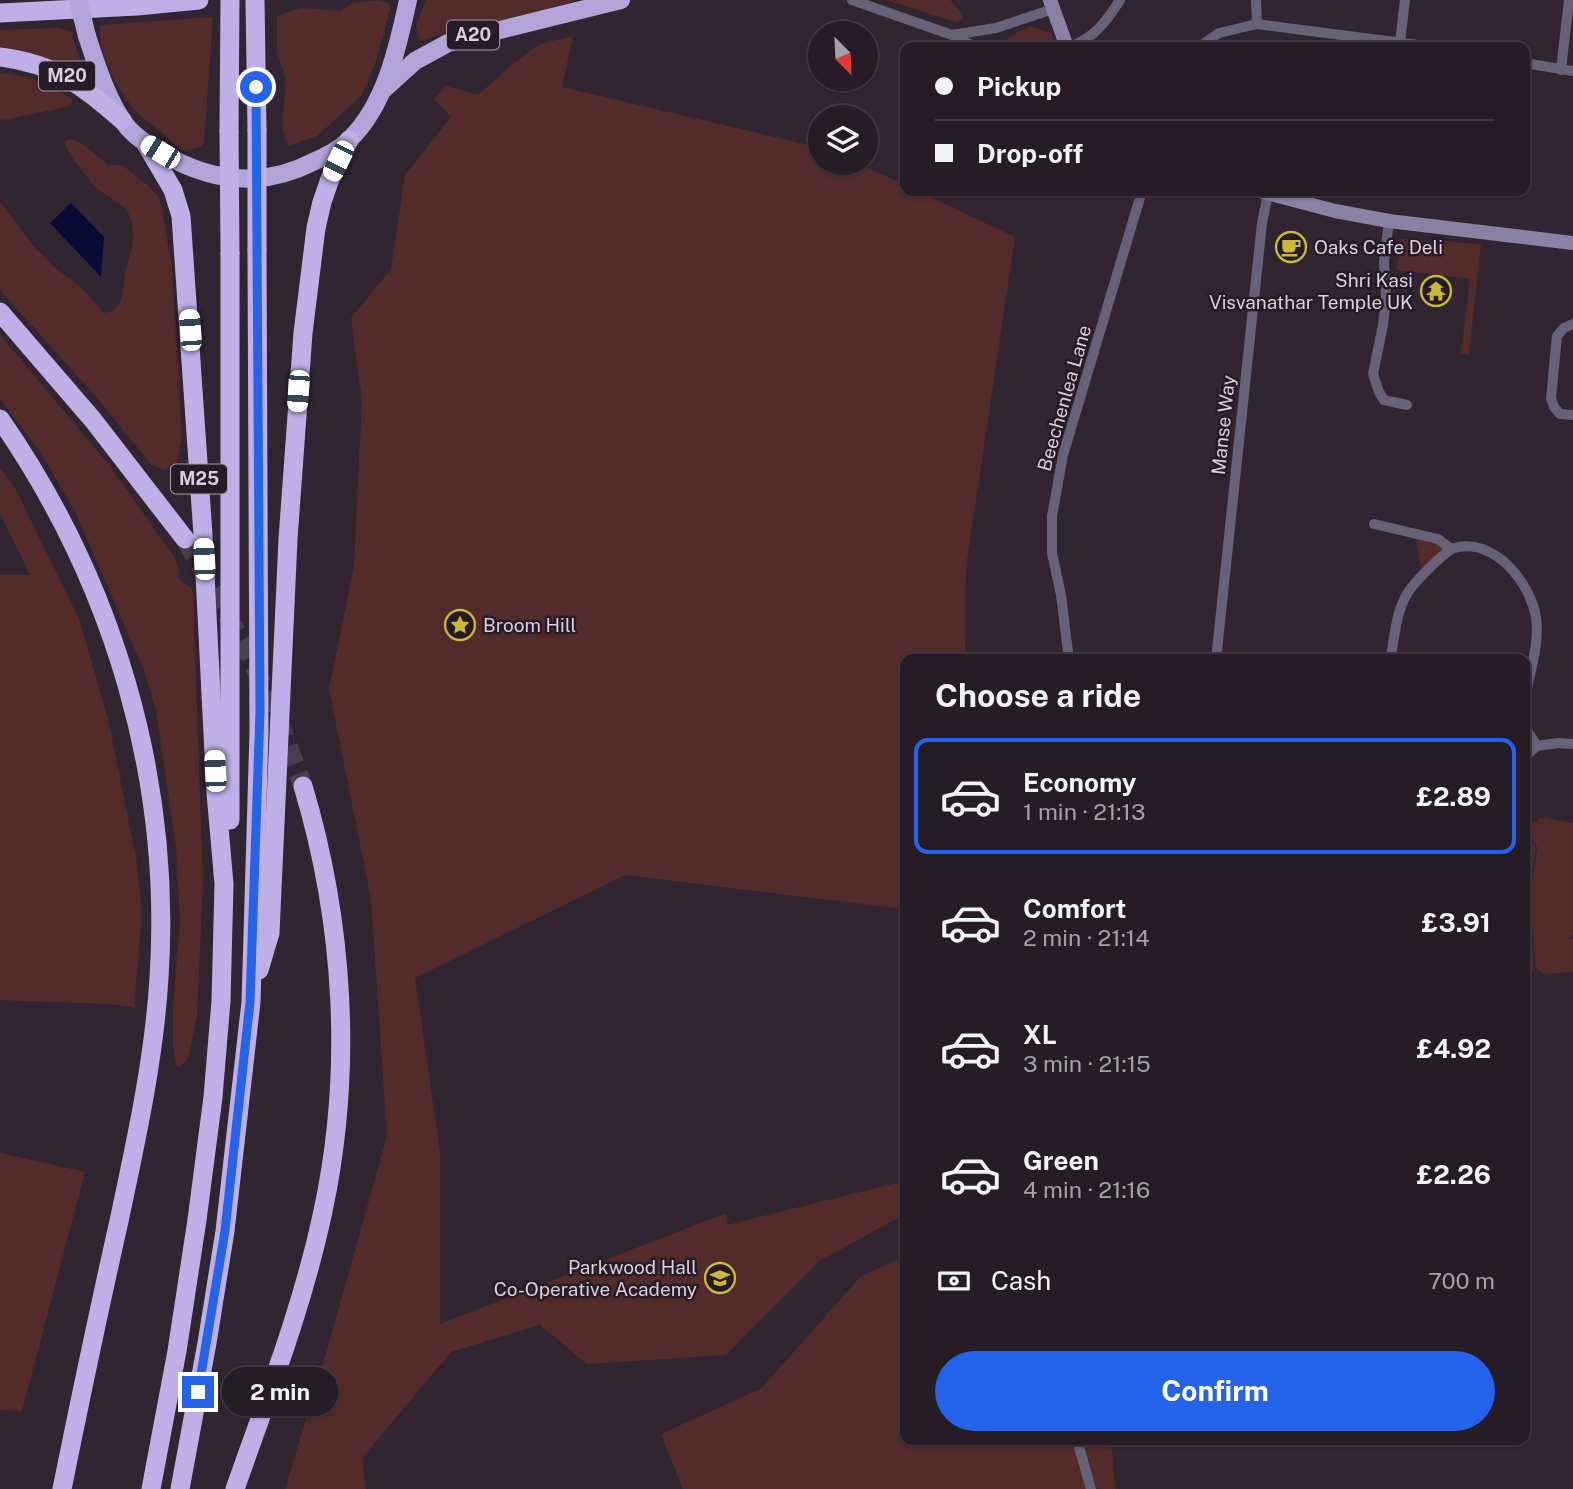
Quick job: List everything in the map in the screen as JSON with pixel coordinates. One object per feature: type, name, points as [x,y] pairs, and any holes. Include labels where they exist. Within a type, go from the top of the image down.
[{"type":"highway","points":[[78,0],[98,69],[122,120],[146,144],[198,171],[225,178],[250,180],[276,176],[306,166],[349,140]]},
{"type":"highway","points":[[0,13],[199,0]]},
{"type":"highway","name":"M25","points":[[224,884],[230,852],[231,750],[230,0]]},
{"type":"highway","points":[[180,1489],[225,1231],[250,1002],[259,733],[255,0]]},
{"type":"highway","name":"A20","points":[[384,89],[415,61],[447,43],[621,0]]},
{"type":"highway","points":[[250,1002],[270,933],[288,539],[308,286],[321,202],[349,140],[376,106],[384,89],[407,2]]},
{"type":"highway","name":"M20","points":[[0,57],[38,65],[67,76],[122,120]]},
{"type":"highway","name":"M25","points":[[146,144],[173,190],[181,216],[203,535],[216,793],[224,884],[221,1001],[211,1111],[177,1351],[151,1489]]},
{"type":"highway","points":[[0,312],[93,420],[185,540]]},
{"type":"highway","points":[[0,419],[41,482],[64,524],[110,629],[140,733],[159,850],[162,922],[154,1037],[139,1126],[62,1489]]},
{"type":"highway","points":[[235,1489],[307,1276],[323,1210],[337,1115],[341,1025],[335,938],[322,857],[303,786]]},
{"type":"main road","points":[[1052,5],[1066,42]]},
{"type":"main road","points":[[1281,196],[1389,221],[1573,243]]},
{"type":"street","points":[[852,0],[965,42]]},
{"type":"street","points":[[1079,42],[1093,36],[1120,0]]},
{"type":"street","points":[[1256,0],[1257,24]]},
{"type":"street","points":[[1401,41],[1405,0]]},
{"type":"street","points":[[1561,70],[1569,0]]},
{"type":"street","points":[[952,35],[996,28],[1052,5]]},
{"type":"street","points":[[1206,42],[1219,33],[1257,24],[1406,42]]},
{"type":"street","points":[[1530,64],[1573,71]]},
{"type":"street","name":"Beechenlea Lane","points":[[1068,654],[1061,595],[1052,553],[1052,516],[1063,455],[1141,196]]},
{"type":"street","name":"Manse Way","points":[[1217,654],[1264,196]]},
{"type":"street","points":[[1389,221],[1384,262],[1386,299],[1373,374],[1384,400],[1407,405]]},
{"type":"street","points":[[1573,324],[1564,328],[1557,336],[1551,398],[1560,414],[1573,415]]},
{"type":"street","points":[[1374,524],[1438,539],[1451,549]]},
{"type":"street","points":[[1391,654],[1401,608],[1409,589],[1451,549],[1465,547],[1498,556],[1524,585],[1536,619],[1536,638],[1530,670]]},
{"type":"street","points":[[1530,735],[1537,746]]},
{"type":"street","points":[[1530,752],[1537,746],[1573,744]]},
{"type":"street","points":[[1078,1445],[1091,1489]]},
{"type":"shaded area","points":[[380,0],[390,4],[390,9],[376,61],[362,95],[317,136],[288,146],[282,128],[286,80],[277,52],[277,16],[300,8],[341,11],[352,3]]},
{"type":"shaded area","points":[[426,0],[578,0],[508,20],[466,25],[419,40],[416,25]]},
{"type":"shaded area","points":[[886,0],[950,0],[962,13],[963,19],[956,22]]},
{"type":"shaded area","points":[[213,17],[204,143],[200,147],[183,151],[142,117],[126,99],[106,61],[100,25]]},
{"type":"shaded area","points":[[1030,26],[1051,33],[1055,42],[1006,42],[1009,37]]},
{"type":"shaded area","points":[[57,28],[71,31],[79,57],[87,71],[84,75],[44,58],[0,50],[0,30]]},
{"type":"shaded area","points":[[573,36],[562,87],[808,145],[808,175],[878,175],[878,172],[900,183],[900,196],[928,196],[1015,237],[966,567],[965,654],[900,654],[900,908],[625,875],[415,978],[440,1153],[440,1324],[726,1213],[727,1225],[900,1182],[900,1217],[818,1262],[726,1355],[587,1364],[540,1325],[451,1352],[362,1458],[366,1489],[285,1489],[387,1136],[371,899],[329,689],[354,566],[362,399],[351,318],[391,269],[405,175],[451,117],[434,99],[446,86],[478,95],[540,44]]},
{"type":"shaded area","points":[[0,73],[19,75],[47,85],[72,100],[71,106],[0,119]]},
{"type":"shaded area","points":[[70,139],[81,143],[109,165],[122,165],[158,196],[161,204],[172,269],[182,438],[176,465],[165,470],[152,465],[92,392],[0,290],[0,202],[33,245],[54,267],[81,287],[104,313],[115,309],[121,302],[133,244],[129,214],[94,185],[78,165],[65,145],[65,141]]},
{"type":"shaded area","points":[[71,203],[104,237],[101,277],[50,223]]},
{"type":"shaded area","points":[[1400,239],[1481,244],[1469,355],[1461,353],[1470,279],[1397,270]]},
{"type":"shaded area","points":[[0,335],[109,465],[175,558],[179,571],[177,578],[192,589],[203,882],[197,1015],[189,1055],[178,1067],[173,1044],[180,921],[176,847],[156,711],[145,673],[75,511],[41,453],[0,399]]},
{"type":"shaded area","points":[[0,468],[15,488],[79,619],[108,719],[137,864],[142,913],[134,1007],[0,1000],[0,575],[30,575],[0,513]]},
{"type":"shaded area","points":[[1415,533],[1451,549],[1422,576]]},
{"type":"shaded area","points":[[1541,817],[1573,823],[1573,934],[1569,939],[1573,939],[1573,972],[1544,974],[1536,968],[1530,918],[1530,890],[1538,849],[1531,836],[1530,821],[1536,823]]},
{"type":"shaded area","points":[[1530,837],[1536,849],[1530,880]]},
{"type":"shaded area","points":[[1530,926],[1531,930],[1534,972],[1530,968]]},
{"type":"shaded area","points":[[900,930],[900,1003],[898,1003]]},
{"type":"shaded area","points":[[0,1153],[85,1172],[22,1411],[0,1410]]},
{"type":"shaded area","points":[[900,1258],[900,1445],[1074,1445],[1086,1489],[683,1489],[661,1434],[762,1388],[860,1277]]},
{"type":"shaded area","points":[[1083,1445],[1111,1445],[1115,1489],[1097,1489]]},
{"type":"tunnel","points":[[185,539],[249,655],[275,711],[303,786]]},
{"type":"place","name":"Oaks Cafe Deli","points":[[1291,247]]},
{"type":"place","name":"Shri Kasi Visvanathar Temple UK","points":[[1436,291]]},
{"type":"place","name":"Broom Hill","points":[[460,625]]},
{"type":"place","name":"Parkwood Hall Co-Operative Academy","points":[[720,1278]]},
{"type":"route","points":[[198,1392],[225,1231],[236,1144],[250,1002],[258,824],[260,711],[256,87]]}]
